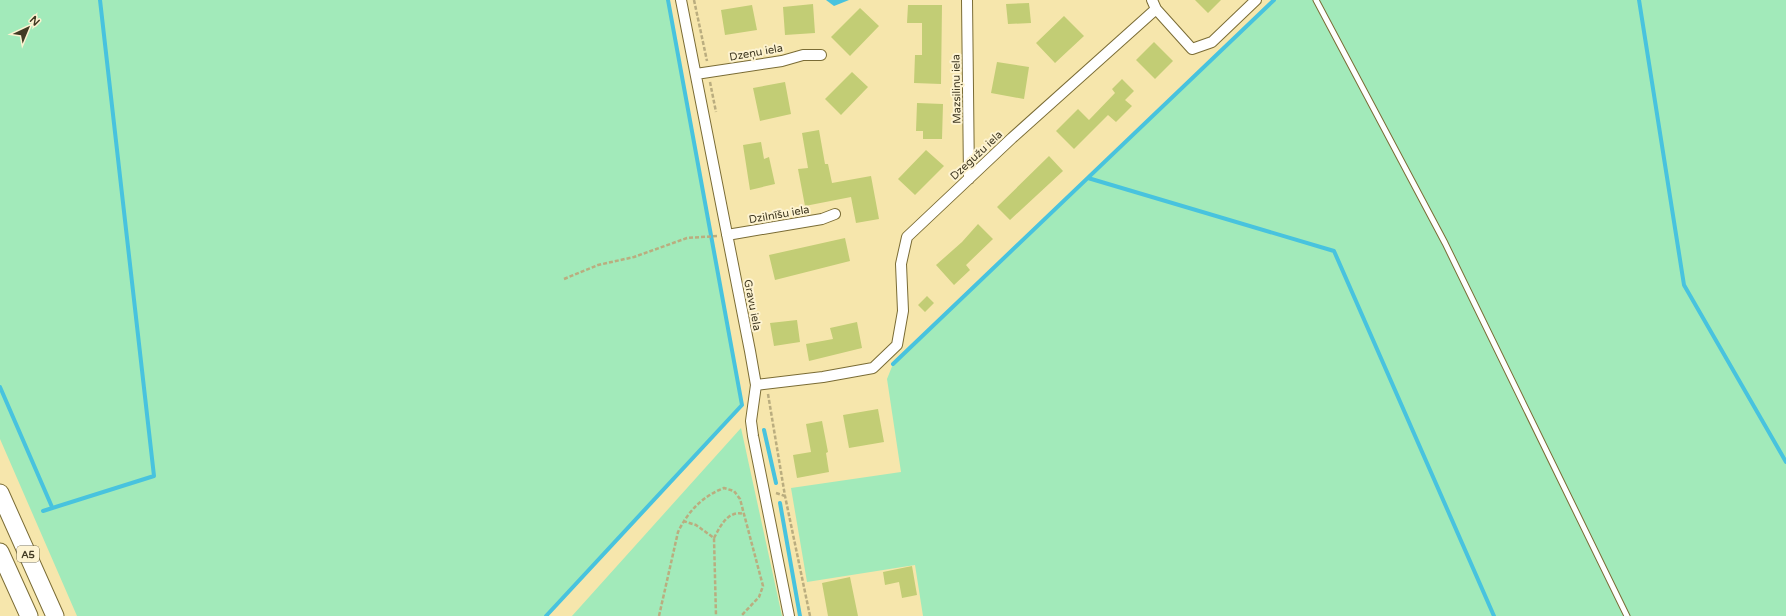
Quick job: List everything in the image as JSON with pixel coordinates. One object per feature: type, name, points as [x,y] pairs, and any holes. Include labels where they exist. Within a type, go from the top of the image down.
[{"type":"highway","name":"A5","points":[[0,493],[55,616]]},
{"type":"highway","name":"A5","points":[[0,552],[29,616]]},
{"type":"street","name":"Gravu iela","points":[[681,0],[756,386],[751,420],[753,436],[789,616]]},
{"type":"street","name":"Mazsiliņu iela","points":[[967,0],[969,179]]},
{"type":"street","name":"Dzegužu iela","points":[[756,386],[823,378],[873,368],[897,345],[903,311],[901,264],[907,237],[1154,4],[1192,49],[1212,42],[1256,0]]},
{"type":"street","name":"Dzeņu iela","points":[[696,74],[782,61],[803,55],[821,55]]},
{"type":"street","name":"Dzilnīšu iela","points":[[727,236],[822,219],[835,214]]},
{"type":"lane","points":[[1316,0],[1445,243],[1627,616]]},
{"type":"path","points":[[564,279],[598,265],[634,257],[687,238],[727,236]]},
{"type":"path","points":[[659,616],[678,532],[683,521],[697,504],[711,493],[724,488],[734,491],[740,499],[763,586],[759,597],[740,616]]},
{"type":"path","points":[[716,616],[714,538],[729,516],[737,512],[744,514]]},
{"type":"path","points":[[683,521],[696,524],[714,538]]},
{"type":"green space","points":[[0,0],[668,0],[742,405],[546,616],[77,616],[0,439]]},
{"type":"green space","points":[[1274,0],[1786,0],[1786,616],[923,616],[915,565],[807,582],[791,488],[901,472],[887,379],[893,364]]},
{"type":"green space","points":[[741,428],[782,616],[572,616]]},
{"type":"water","points":[[826,0],[849,0],[834,6]]},
{"type":"building","points":[[1195,0],[1221,0],[1208,13]]},
{"type":"building","points":[[1029,3],[1031,23],[1008,24],[1006,4]]},
{"type":"building","points":[[813,4],[815,33],[785,35],[783,7]]},
{"type":"building","points":[[752,5],[757,30],[725,35],[721,10]]},
{"type":"building","points":[[908,5],[942,5],[941,84],[914,83],[915,55],[922,55],[922,23],[907,23]]},
{"type":"building","points":[[860,8],[879,26],[850,56],[831,37]]},
{"type":"building","points":[[1064,16],[1084,36],[1055,63],[1036,43]]},
{"type":"building","points":[[1154,42],[1173,61],[1155,79],[1136,60]]},
{"type":"building","points":[[997,62],[1029,67],[1024,99],[991,93]]},
{"type":"building","points":[[852,72],[868,87],[841,115],[825,99]]},
{"type":"building","points":[[1122,79],[1134,91],[1125,100],[1132,106],[1116,122],[1108,115],[1074,149],[1056,131],[1078,109],[1089,120],[1115,93],[1112,89]]},
{"type":"building","points":[[785,82],[791,114],[760,121],[753,88]]},
{"type":"building","points":[[917,103],[943,104],[942,139],[923,139],[923,131],[916,131]]},
{"type":"building","points":[[819,130],[825,164],[828,164],[832,183],[871,176],[879,219],[856,223],[851,197],[805,206],[798,169],[808,168],[802,133]]},
{"type":"building","points":[[761,142],[764,159],[769,157],[775,184],[750,190],[743,145]]},
{"type":"building","points":[[926,150],[944,166],[915,195],[898,179]]},
{"type":"building","points":[[1049,156],[1063,171],[1010,220],[997,207]]},
{"type":"building","points":[[978,224],[993,239],[966,265],[970,270],[954,285],[936,265],[962,242]]},
{"type":"building","points":[[845,238],[850,261],[775,280],[769,255]]},
{"type":"building","points":[[927,296],[934,303],[925,312],[918,305]]},
{"type":"building","points":[[797,320],[800,342],[774,346],[770,323]]},
{"type":"building","points":[[857,322],[862,348],[809,361],[806,344],[833,339],[830,328]]},
{"type":"building","points":[[878,409],[884,442],[849,448],[843,415]]},
{"type":"building","points":[[822,421],[828,452],[826,453],[829,472],[797,478],[793,455],[811,452],[806,424]]},
{"type":"building","points":[[912,566],[917,595],[902,598],[899,582],[885,585],[883,572]]},
{"type":"building","points":[[850,577],[858,616],[828,616],[822,583]]},
{"type":"waterway","points":[[43,511],[154,476],[100,0]]},
{"type":"waterway","points":[[546,616],[742,405],[668,0]]},
{"type":"waterway","points":[[893,364],[1274,0]]},
{"type":"waterway","points":[[1639,0],[1684,285],[1786,462]]},
{"type":"waterway","points":[[1088,178],[1334,251],[1494,616]]},
{"type":"waterway","points":[[0,387],[52,507]]},
{"type":"waterway","points":[[764,430],[776,483]]},
{"type":"waterway","points":[[780,503],[800,616]]}]
